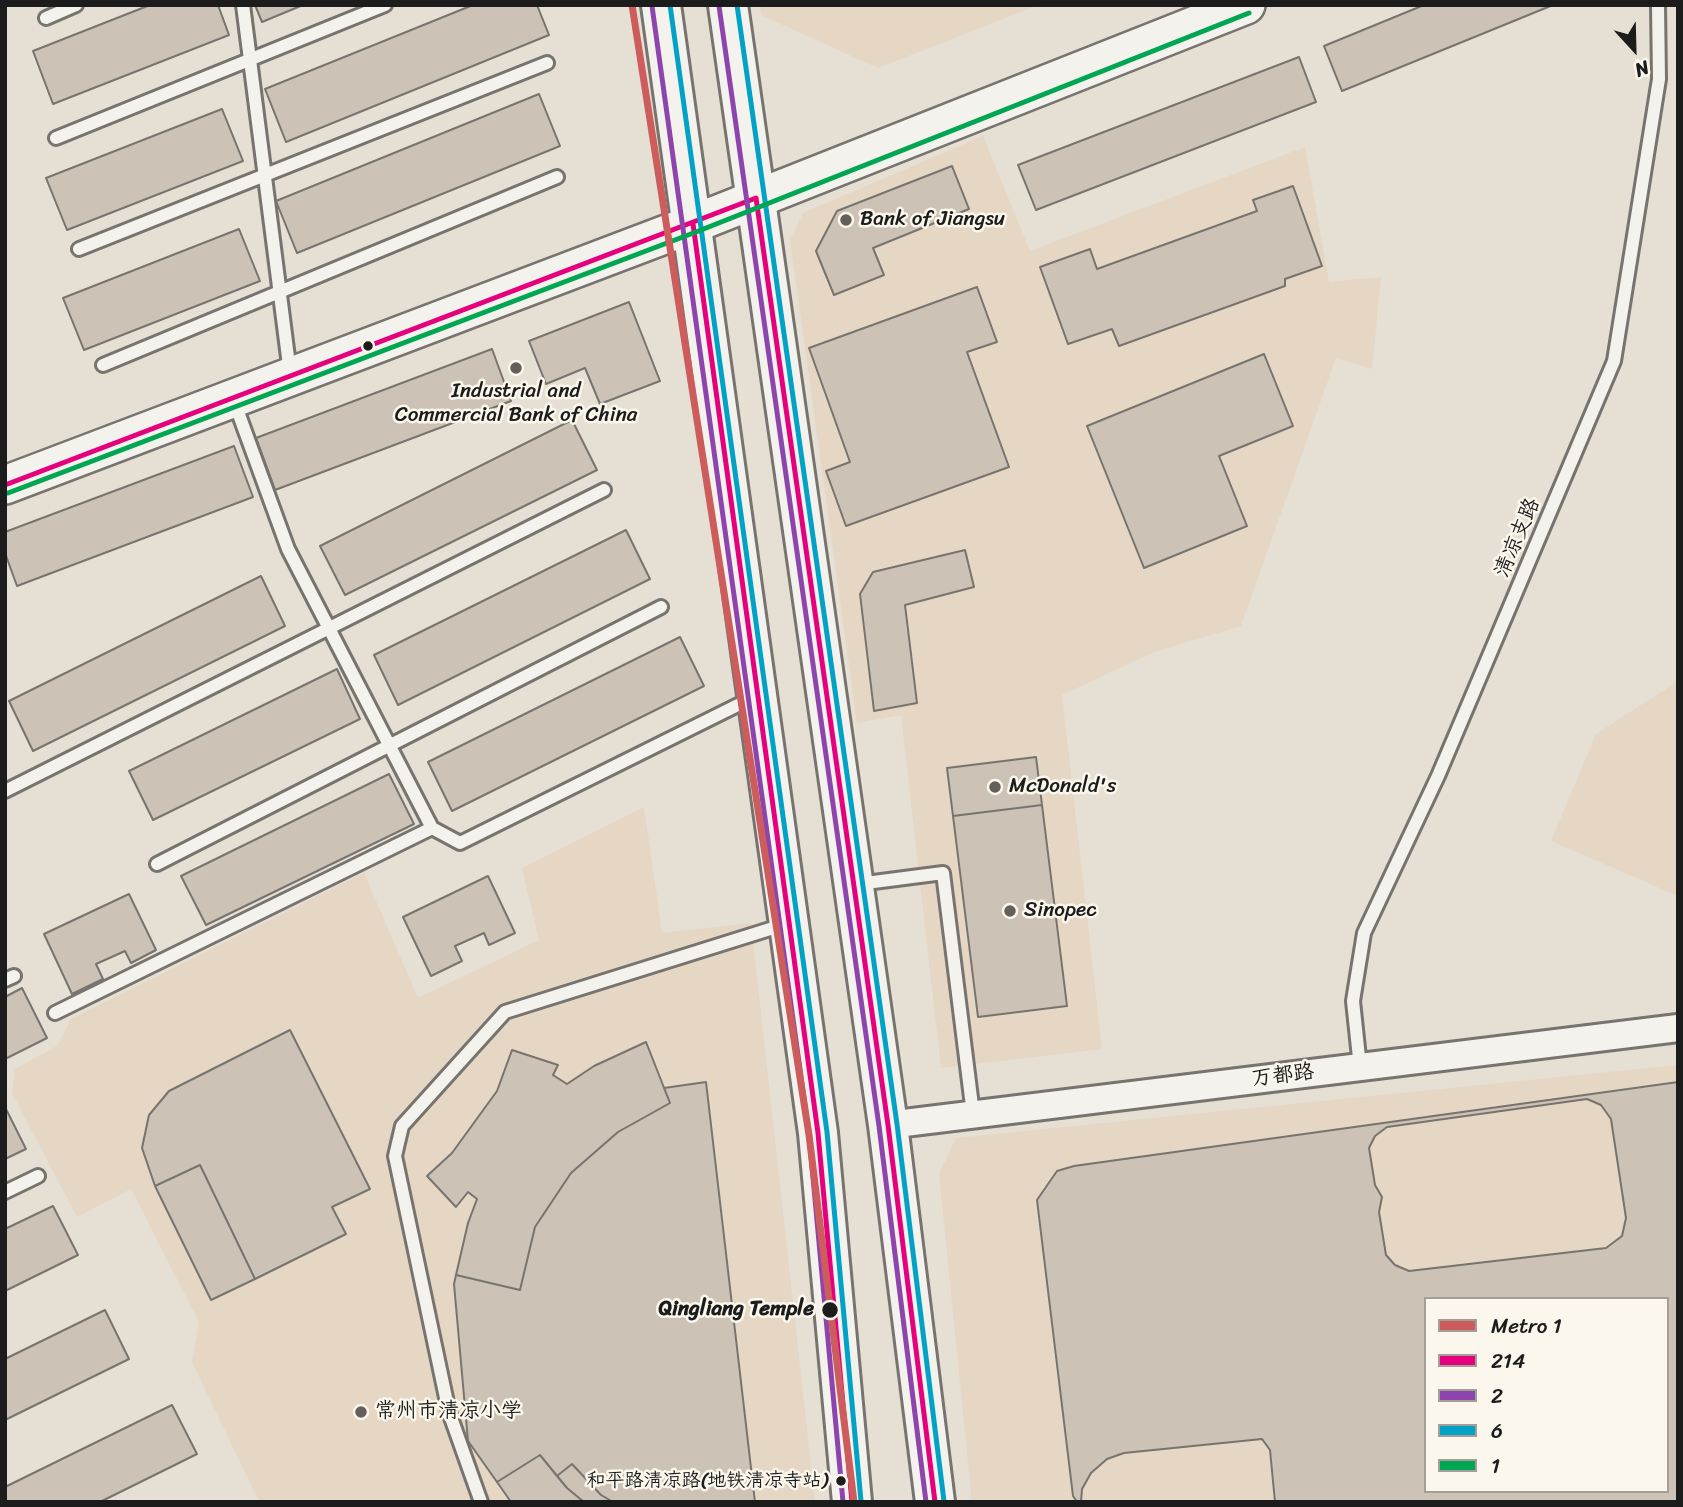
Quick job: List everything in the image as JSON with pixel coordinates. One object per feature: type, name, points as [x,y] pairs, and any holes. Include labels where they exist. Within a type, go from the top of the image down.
[{"type":"main road","points":[[661,5],[694,224],[818,1133],[852,1502]]},
{"type":"main road","points":[[728,5],[888,1125],[935,1502]]},
{"type":"main road","points":[[5,485],[694,224],[1246,5]]},
{"type":"street","name":"万都路","points":[[888,1125],[1678,1028]]},
{"type":"lane","points":[[46,18],[76,5]]},
{"type":"lane","points":[[243,5],[290,377]]},
{"type":"lane","points":[[56,138],[385,5]]},
{"type":"lane","name":"清凉支路","points":[[1360,1067],[1353,1001],[1364,933],[1438,776],[1614,361],[1658,79],[1658,5]]},
{"type":"lane","points":[[79,249],[547,63]]},
{"type":"lane","points":[[103,365],[557,177]]},
{"type":"lane","points":[[234,398],[288,549],[432,828],[460,843],[758,695]]},
{"type":"lane","points":[[5,791],[604,490]]},
{"type":"lane","points":[[157,864],[661,607]]},
{"type":"lane","points":[[55,1013],[432,828]]},
{"type":"lane","points":[[854,885],[943,873],[973,1114]]},
{"type":"lane","points":[[481,1502],[449,1412],[395,1156],[402,1126],[505,1012],[789,923]]},
{"type":"lane","points":[[5,1192],[38,1176]]},
{"type":"shaded area","points":[[760,5],[1039,5],[878,68],[761,15]]},
{"type":"shaded area","points":[[983,136],[1030,251],[1305,147],[1329,282],[1381,277],[1372,369],[1336,358],[1241,626],[1154,652],[1062,695],[1102,1049],[941,1068],[901,715],[857,723],[790,240],[803,213]]},
{"type":"shaded area","points":[[1678,681],[1678,896],[1551,841],[1596,734]]},
{"type":"shaded area","points":[[644,807],[662,933],[751,923],[815,1502],[259,1502],[192,1362],[199,1322],[131,1189],[77,1217],[12,1093],[15,1069],[57,1046],[71,1019],[364,873],[418,998],[539,940],[522,868]]},
{"type":"shaded area","points":[[1678,1065],[1678,1502],[972,1502],[939,1174],[956,1138]]},
{"type":"building","points":[[150,5],[218,5],[229,35],[53,104],[33,51]]},
{"type":"building","points":[[255,5],[303,5],[262,22]]},
{"type":"building","points":[[473,5],[537,5],[549,35],[286,142],[265,89]]},
{"type":"building","points":[[1424,5],[1553,5],[1342,91],[1324,46]]},
{"type":"building","points":[[1299,57],[1316,102],[1036,210],[1018,165]]},
{"type":"building","points":[[539,94],[560,146],[297,253],[276,201]]},
{"type":"building","points":[[222,109],[243,161],[67,230],[46,178]]},
{"type":"building","points":[[952,166],[969,209],[873,248],[884,275],[834,295],[816,251],[837,211]]},
{"type":"building","points":[[1293,186],[1322,266],[1285,279],[1285,286],[1119,346],[1112,329],[1068,344],[1040,267],[1090,249],[1097,269],[1257,211],[1253,200]]},
{"type":"building","points":[[239,229],[260,281],[84,350],[63,298]]},
{"type":"building","points":[[977,287],[997,342],[967,352],[1009,467],[846,526],[826,471],[850,462],[809,348]]},
{"type":"building","points":[[629,302],[660,381],[600,404],[585,368],[546,384],[529,341]]},
{"type":"building","points":[[492,349],[511,401],[275,490],[256,438]]},
{"type":"building","points":[[1264,354],[1293,426],[1219,456],[1247,526],[1144,568],[1087,426]]},
{"type":"building","points":[[572,420],[597,470],[345,595],[320,546]]},
{"type":"building","points":[[234,446],[253,497],[17,586],[5,553],[5,532]]},
{"type":"building","points":[[626,530],[650,579],[398,705],[374,655]]},
{"type":"building","points":[[965,550],[974,587],[905,605],[917,703],[874,711],[860,594],[873,572]]},
{"type":"building","points":[[261,576],[285,626],[33,751],[9,701]]},
{"type":"building","points":[[680,637],[704,686],[452,811],[428,762]]},
{"type":"building","points":[[337,669],[360,719],[153,820],[129,771]]},
{"type":"building","name":"McDonald's","points":[[1036,757],[1042,805],[953,816],[947,768]]},
{"type":"building","points":[[389,774],[414,824],[206,925],[181,876]]},
{"type":"building","name":"Sinopec","points":[[1042,805],[1067,1006],[978,1017],[953,816]]},
{"type":"building","points":[[488,876],[515,933],[489,945],[484,933],[455,946],[462,961],[431,976],[403,917]]},
{"type":"building","points":[[129,894],[156,950],[131,963],[125,951],[96,964],[103,979],[72,994],[44,934]]},
{"type":"building","points":[[22,988],[47,1038],[5,1059],[5,997]]},
{"type":"building","points":[[290,1030],[370,1189],[332,1207],[346,1234],[255,1279],[200,1165],[155,1186],[142,1148],[149,1115],[169,1091]]},
{"type":"building","points":[[646,1042],[670,1103],[618,1132],[571,1173],[535,1227],[520,1290],[456,1275],[468,1223],[477,1199],[468,1192],[456,1207],[427,1176],[452,1153],[497,1091],[512,1050],[558,1065],[553,1075],[567,1084],[594,1066]]},
{"type":"building","points":[[706,1082],[755,1502],[613,1502],[601,1495],[572,1464],[557,1476],[540,1455],[497,1482],[468,1441],[454,1284],[456,1275],[520,1290],[535,1227],[571,1173],[618,1132],[670,1103],[664,1088]]},
{"type":"building","points":[[1678,1082],[1678,1502],[1077,1502],[1073,1496],[1037,1200],[1057,1171],[1074,1166]]},
{"type":"building","points":[[1587,1099],[1601,1105],[1611,1119],[1626,1218],[1622,1236],[1606,1248],[1409,1271],[1395,1265],[1386,1255],[1379,1212],[1382,1197],[1375,1185],[1369,1148],[1375,1136],[1387,1127]]},
{"type":"building","points":[[5,1107],[26,1149],[5,1159]]},
{"type":"building","points":[[200,1165],[255,1279],[211,1300],[155,1186]]},
{"type":"building","points":[[53,1206],[78,1255],[5,1291],[5,1229]]},
{"type":"building","points":[[105,1310],[129,1359],[5,1420],[5,1359]]},
{"type":"building","points":[[172,1405],[197,1454],[100,1502],[5,1502],[5,1487]]},
{"type":"building","points":[[1262,1439],[1270,1450],[1275,1502],[1081,1502],[1082,1489],[1091,1473],[1107,1459],[1124,1453]]},
{"type":"building","points":[[540,1455],[567,1488],[584,1502],[511,1502],[497,1482]]},
{"type":"building","points":[[572,1464],[601,1495],[613,1502],[584,1502],[567,1488],[557,1476]]},
{"type":"metro line","name":"1","points":[[632,5],[809,1135],[854,1502]]},
{"type":"transit line","name":"6","points":[[670,5],[827,1132],[861,1501]]},
{"type":"transit line","name":"6","points":[[737,5],[897,1124],[944,1501]]},
{"type":"transit line","name":"2","points":[[652,6],[809,1134],[843,1502]]},
{"type":"transit line","name":"2","points":[[719,6],[879,1126],[926,1502]]},
{"type":"transit line","name":"1","points":[[8,493],[696,232],[1249,13]]},
{"type":"transit line","name":"214","points":[[5,485],[756,198],[888,1125],[935,1502]]},
{"type":"transit line","name":"214","points":[[693,224],[818,1133],[852,1502]]},
{"type":"place","name":"Bank of Jiangsu","points":[[846,220]]},
{"type":"place","name":"Industrial and Commercial Bank of China","points":[[516,368]]},
{"type":"place","name":"McDonald's","points":[[995,787]]},
{"type":"place","name":"Sinopec","points":[[1010,911]]},
{"type":"place","name":"Qingliang Temple","points":[[830,1310]]},
{"type":"place","name":"常州市清凉小学","points":[[361,1412]]},
{"type":"place","name":"和平路清凉路(地铁清凉寺站)","points":[[841,1481]]}]
